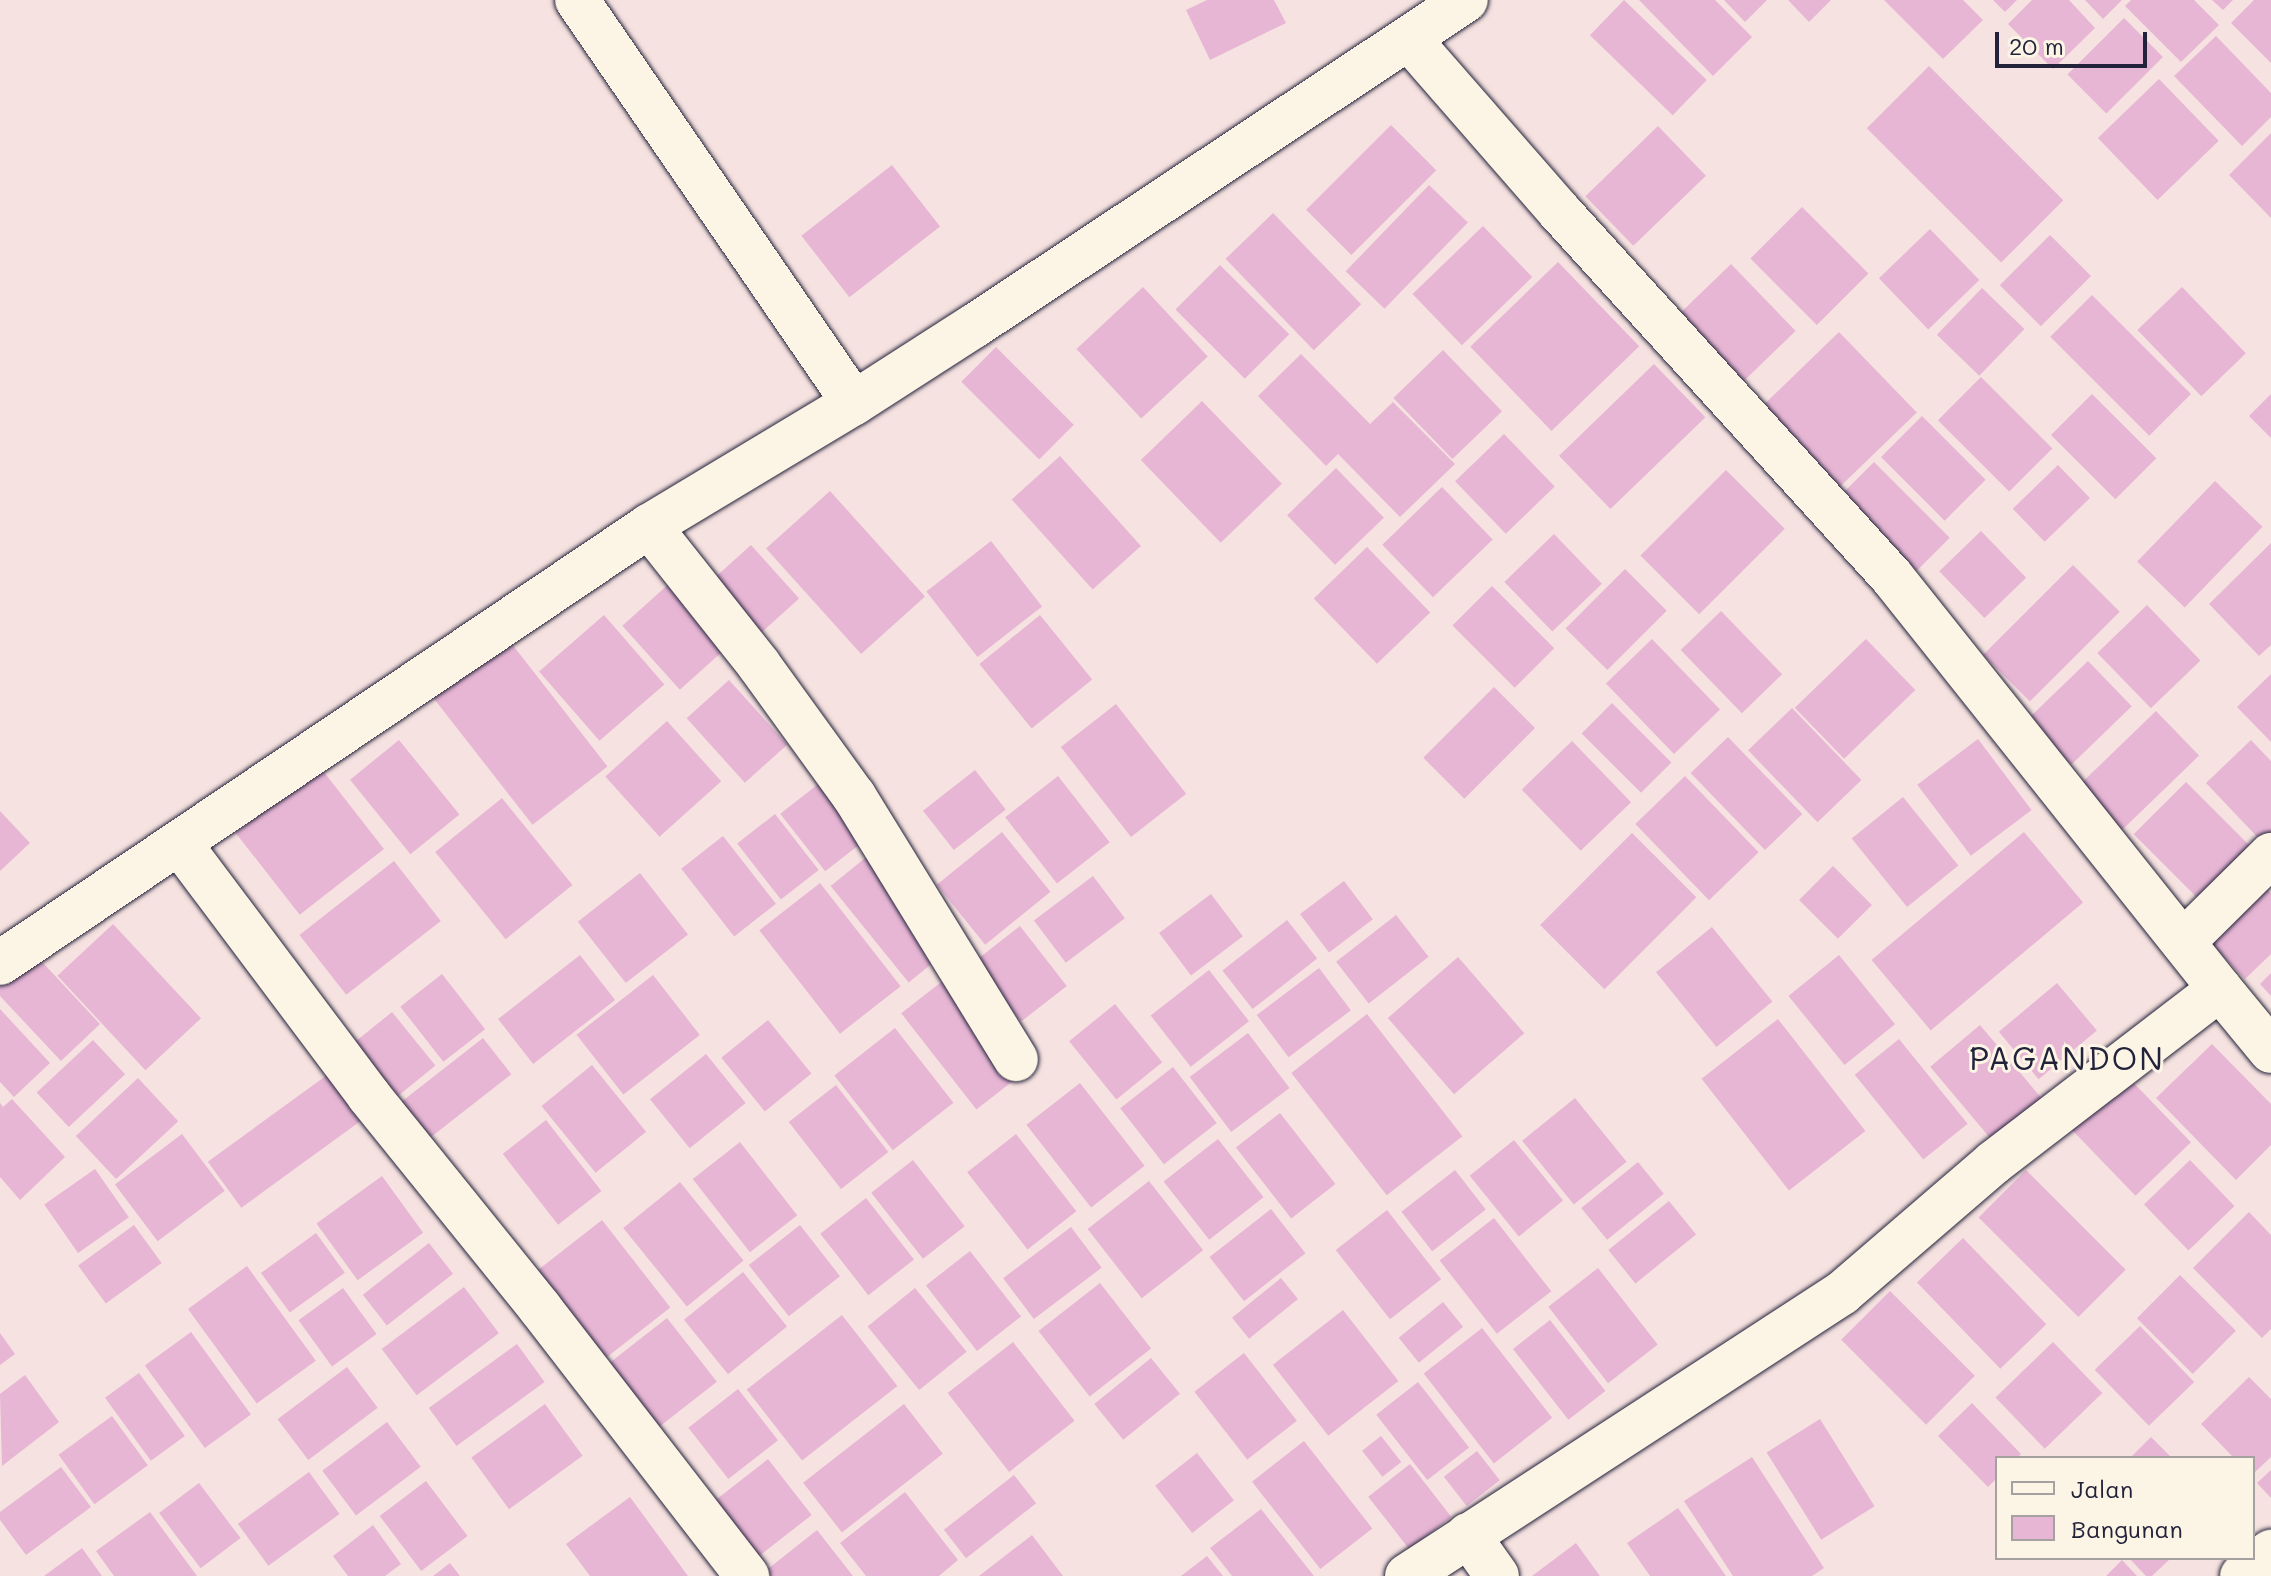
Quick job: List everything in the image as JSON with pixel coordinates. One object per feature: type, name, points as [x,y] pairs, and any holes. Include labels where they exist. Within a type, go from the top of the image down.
[{"type":"street","points":[[577,0],[854,403]]},
{"type":"street","points":[[0,963],[649,526],[854,403],[1035,287],[1466,0]]},
{"type":"street","points":[[1409,39],[1559,211],[1892,577],[2271,1051]]},
{"type":"street","points":[[649,526],[759,665],[854,796],[1016,1059]]},
{"type":"street","points":[[180,844],[369,1096],[540,1308],[747,1576]]},
{"type":"street","points":[[2183,942],[2271,855]]},
{"type":"street","points":[[1407,1576],[1842,1293],[1993,1163],[2220,989]]},
{"type":"street","points":[[1468,1535],[1497,1576]]},
{"type":"street","points":[[2242,1576],[2271,1552]]},
{"type":"building","points":[[1207,0],[1274,0],[1286,23],[1210,60],[1186,10]]},
{"type":"building","points":[[1624,0],[1707,80],[1673,115],[1590,35]]},
{"type":"building","points":[[1639,0],[1715,0],[1752,37],[1713,76]]},
{"type":"building","points":[[1724,0],[1767,0],[1745,22]]},
{"type":"building","points":[[1788,0],[1831,0],[1809,22]]},
{"type":"building","points":[[1884,0],[1963,0],[1983,20],[1943,59]]},
{"type":"building","points":[[1993,0],[2017,0],[2005,12]]},
{"type":"building","points":[[2032,0],[2069,0],[2095,28],[2053,69],[2008,24]]},
{"type":"building","points":[[2085,0],[2122,0],[2103,19]]},
{"type":"building","points":[[2131,0],[2194,0],[2219,25],[2181,62],[2125,6]]},
{"type":"building","points":[[2212,0],[2233,0],[2223,10]]},
{"type":"building","points":[[2254,0],[2271,0],[2271,63],[2231,23]]},
{"type":"building","points":[[2124,18],[2163,57],[2106,113],[2067,75]]},
{"type":"building","points":[[2216,36],[2271,93],[2271,117],[2242,146],[2174,76]]},
{"type":"building","points":[[1929,66],[2063,200],[2001,263],[1867,128]]},
{"type":"building","points":[[2159,79],[2219,141],[2158,200],[2098,138]]},
{"type":"building","points":[[1391,125],[1436,170],[1351,255],[1306,210]]},
{"type":"building","points":[[1658,126],[1706,176],[1633,246],[1585,196]]},
{"type":"building","points":[[2271,133],[2271,218],[2229,175]]},
{"type":"building","points":[[892,165],[940,226],[849,297],[801,236]]},
{"type":"building","points":[[1429,185],[1468,223],[1384,309],[1346,271]]},
{"type":"building","points":[[1802,207],[1868,273],[1817,325],[1750,259]]},
{"type":"building","points":[[1273,213],[1361,304],[1314,350],[1226,259]]},
{"type":"building","points":[[1483,226],[1532,277],[1462,345],[1413,294]]},
{"type":"building","points":[[1930,229],[1979,280],[1928,329],[1879,278]]},
{"type":"building","points":[[2050,235],[2091,276],[2041,326],[2000,285]]},
{"type":"building","points":[[1558,262],[1639,346],[1552,431],[1470,347]]},
{"type":"building","points":[[1731,264],[1796,331],[1737,387],[1673,320]]},
{"type":"building","points":[[1220,265],[1289,334],[1245,379],[1175,310]]},
{"type":"building","points":[[1143,287],[1208,356],[1141,419],[1076,349]]},
{"type":"building","points":[[2182,287],[2246,353],[2201,396],[2137,330]]},
{"type":"building","points":[[1982,288],[2024,329],[1979,376],[1937,335]]},
{"type":"building","points":[[2092,295],[2191,394],[2149,436],[2050,337]]},
{"type":"building","points":[[1839,332],[1917,413],[1836,491],[1758,410]]},
{"type":"building","points":[[996,347],[1074,425],[1039,459],[961,382]]},
{"type":"building","points":[[1443,350],[1502,411],[1452,459],[1393,398]]},
{"type":"building","points":[[1301,354],[1370,424],[1393,402],[1455,464],[1400,517],[1338,454],[1326,466],[1258,396]]},
{"type":"building","points":[[1654,364],[1705,417],[1610,509],[1559,456]]},
{"type":"building","points":[[1981,377],[2052,448],[2009,492],[1938,420]]},
{"type":"building","points":[[2092,394],[2156,458],[2115,499],[2051,435]]},
{"type":"building","points":[[2271,394],[2271,438],[2249,416]]},
{"type":"building","points":[[1202,401],[1282,484],[1221,543],[1141,460]]},
{"type":"building","points":[[1922,416],[1986,480],[1945,521],[1881,457]]},
{"type":"building","points":[[1504,434],[1555,487],[1506,534],[1455,481]]},
{"type":"building","points":[[1060,456],[1141,546],[1093,589],[1012,499]]},
{"type":"building","points":[[1874,462],[1950,538],[1908,579],[1832,504]]},
{"type":"building","points":[[2058,465],[2090,498],[2045,542],[2013,509]]},
{"type":"building","points":[[1336,468],[1384,518],[1335,565],[1287,515]]},
{"type":"building","points":[[1726,470],[1785,529],[1699,614],[1640,556]]},
{"type":"building","points":[[2215,481],[2262,527],[2185,607],[2137,562]]},
{"type":"building","points":[[1442,487],[1493,540],[1433,597],[1382,545]]},
{"type":"building","points":[[830,491],[925,597],[861,654],[766,549]]},
{"type":"building","points":[[1981,531],[2026,578],[1984,618],[1939,571]]},
{"type":"building","points":[[1554,534],[1602,584],[1552,632],[1504,582]]},
{"type":"building","points":[[991,541],[1042,606],[977,657],[926,591]]},
{"type":"building","points":[[2271,543],[2271,645],[2259,656],[2209,604]]},
{"type":"building","points":[[751,545],[799,599],[749,643],[701,590]]},
{"type":"building","points":[[1367,547],[1430,612],[1377,664],[1314,598]]},
{"type":"building","points":[[2073,565],[2120,612],[2030,701],[1983,655]]},
{"type":"building","points":[[1625,569],[1667,611],[1607,670],[1566,628]]},
{"type":"building","points":[[681,573],[739,637],[680,690],[622,626]]},
{"type":"building","points":[[1492,586],[1554,648],[1515,688],[1452,626]]},
{"type":"building","points":[[2147,605],[2200,660],[2151,708],[2097,653]]},
{"type":"building","points":[[1721,611],[1782,674],[1742,713],[1681,650]]},
{"type":"building","points":[[604,615],[664,684],[599,741],[539,671]]},
{"type":"building","points":[[1040,615],[1092,680],[1032,729],[979,664]]},
{"type":"building","points":[[504,634],[607,766],[533,825],[429,692]]},
{"type":"building","points":[[1652,639],[1720,709],[1674,754],[1606,683]]},
{"type":"building","points":[[1866,639],[1915,690],[1844,759],[1795,708]]},
{"type":"building","points":[[2088,661],[2132,706],[2071,765],[2028,719]]},
{"type":"building","points":[[2271,674],[2271,742],[2237,707]]},
{"type":"building","points":[[729,680],[787,745],[745,783],[687,718]]},
{"type":"building","points":[[1494,687],[1535,728],[1464,799],[1423,758]]},
{"type":"building","points":[[1612,703],[1671,762],[1641,793],[1582,733]]},
{"type":"building","points":[[1116,704],[1186,794],[1131,837],[1061,747]]},
{"type":"building","points":[[1792,708],[1861,780],[1818,822],[1748,750]]},
{"type":"building","points":[[2156,711],[2199,756],[2121,831],[2078,787]]},
{"type":"building","points":[[667,721],[721,781],[660,837],[605,777]]},
{"type":"building","points":[[1728,737],[1802,814],[1765,850],[1691,773]]},
{"type":"building","points":[[1978,739],[2032,810],[1971,856],[1917,785]]},
{"type":"building","points":[[399,740],[459,815],[410,854],[350,780]]},
{"type":"building","points":[[2251,740],[2271,761],[2271,837],[2264,844],[2206,783]]},
{"type":"building","points":[[1572,741],[1631,802],[1581,851],[1522,790]]},
{"type":"building","points":[[320,767],[384,849],[300,915],[236,833]]},
{"type":"building","points":[[975,770],[1006,809],[954,850],[923,811]]},
{"type":"building","points":[[1058,776],[1110,842],[1057,883],[1005,817]]},
{"type":"building","points":[[1685,776],[1759,852],[1709,900],[1635,824]]},
{"type":"building","points":[[826,778],[871,836],[825,871],[780,814]]},
{"type":"building","points":[[2186,782],[2260,856],[2207,908],[2134,834]]},
{"type":"building","points":[[1903,797],[1958,865],[1907,907],[1852,839]]},
{"type":"building","points":[[502,798],[572,885],[506,939],[435,852]]},
{"type":"building","points":[[0,811],[30,843],[0,871]]},
{"type":"building","points":[[775,814],[819,870],[781,900],[737,844]]},
{"type":"building","points":[[1002,832],[1050,892],[985,945],[937,885]]},
{"type":"building","points":[[2024,832],[2083,902],[1931,1030],[1872,960]]},
{"type":"building","points":[[1632,833],[1696,897],[1604,989],[1540,925]]},
{"type":"building","points":[[723,836],[776,904],[734,936],[681,869]]},
{"type":"building","points":[[885,842],[963,938],[909,982],[831,886]]},
{"type":"building","points":[[394,861],[441,921],[346,995],[299,935]]},
{"type":"building","points":[[1833,866],[1872,905],[1838,939],[1799,900]]},
{"type":"building","points":[[640,873],[688,934],[626,983],[578,922]]},
{"type":"building","points":[[1093,876],[1125,918],[1066,963],[1034,921]]},
{"type":"building","points":[[1344,881],[1373,919],[1329,952],[1300,914]]},
{"type":"building","points":[[820,883],[901,986],[840,1034],[759,930]]},
{"type":"building","points":[[2266,888],[2271,893],[2271,954],[2245,979],[2211,943]]},
{"type":"building","points":[[1211,894],[1243,936],[1191,975],[1159,933]]},
{"type":"building","points":[[1396,915],[1429,957],[1369,1004],[1336,962]]},
{"type":"building","points":[[1287,920],[1317,959],[1253,1009],[1222,970]]},
{"type":"building","points":[[113,924],[201,1018],[145,1070],[57,976]]},
{"type":"building","points":[[1020,926],[1067,986],[1021,1022],[974,962]]},
{"type":"building","points":[[1712,927],[1772,1002],[1716,1047],[1656,972]]},
{"type":"building","points":[[30,949],[100,1024],[61,1061],[0,996],[0,977]]},
{"type":"building","points":[[580,955],[615,1000],[533,1064],[498,1019]]},
{"type":"building","points":[[1839,955],[1895,1024],[1844,1065],[1788,996]]},
{"type":"building","points":[[1458,957],[1524,1033],[1454,1094],[1388,1018]]},
{"type":"building","points":[[1319,968],[1351,1010],[1289,1057],[1257,1015]]},
{"type":"building","points":[[958,969],[1033,1065],[976,1109],[901,1013]]},
{"type":"building","points":[[1209,970],[1249,1021],[1191,1067],[1151,1016]]},
{"type":"building","points":[[2271,973],[2271,996],[2260,984]]},
{"type":"building","points":[[442,974],[485,1029],[443,1062],[400,1007]]},
{"type":"building","points":[[653,975],[700,1035],[623,1095],[577,1035]]},
{"type":"building","points":[[2057,983],[2097,1030],[2039,1079],[1999,1032]]},
{"type":"building","points":[[1115,1004],[1162,1062],[1116,1099],[1069,1041]]},
{"type":"building","points":[[0,1009],[50,1063],[14,1097],[0,1082]]},
{"type":"building","points":[[392,1012],[435,1066],[394,1099],[351,1045]]},
{"type":"building","points":[[1367,1014],[1462,1136],[1387,1195],[1291,1073]]},
{"type":"building","points":[[1778,1019],[1865,1131],[1789,1191],[1702,1079]]},
{"type":"building","points":[[768,1020],[811,1074],[765,1111],[721,1058]]},
{"type":"building","points":[[1980,1025],[2042,1099],[1993,1141],[1930,1067]]},
{"type":"building","points":[[895,1028],[953,1103],[893,1150],[834,1075]]},
{"type":"building","points":[[1248,1033],[1290,1088],[1231,1132],[1190,1077]]},
{"type":"building","points":[[483,1038],[511,1074],[425,1142],[396,1106]]},
{"type":"building","points":[[1899,1039],[1968,1124],[1923,1160],[1855,1075]]},
{"type":"building","points":[[93,1040],[125,1074],[69,1127],[37,1093]]},
{"type":"building","points":[[2212,1044],[2271,1104],[2271,1145],[2236,1180],[2156,1098]]},
{"type":"building","points":[[706,1054],[746,1103],[690,1148],[650,1099]]},
{"type":"building","points":[[592,1065],[646,1132],[596,1173],[541,1106]]},
{"type":"building","points":[[1173,1067],[1217,1123],[1164,1164],[1120,1108]]},
{"type":"building","points":[[334,1070],[368,1116],[241,1208],[208,1162]]},
{"type":"building","points":[[2127,1076],[2191,1142],[2136,1196],[2072,1129]]},
{"type":"building","points":[[138,1078],[178,1121],[116,1179],[76,1136]]},
{"type":"building","points":[[1080,1083],[1145,1166],[1091,1208],[1026,1125]]},
{"type":"building","points":[[836,1085],[888,1152],[841,1189],[789,1122]]},
{"type":"building","points":[[1575,1098],[1627,1162],[1574,1205],[1522,1141]]},
{"type":"building","points":[[12,1099],[65,1157],[20,1200],[0,1177],[0,1103],[3,1107]]},
{"type":"building","points":[[1280,1113],[1335,1184],[1291,1218],[1236,1147]]},
{"type":"building","points":[[546,1120],[601,1191],[558,1225],[503,1154]]},
{"type":"building","points":[[182,1134],[225,1191],[158,1241],[115,1185]]},
{"type":"building","points":[[1016,1134],[1076,1211],[1027,1249],[967,1172]]},
{"type":"building","points":[[1218,1139],[1264,1197],[1209,1240],[1164,1181]]},
{"type":"building","points":[[1514,1140],[1563,1201],[1519,1236],[1470,1176]]},
{"type":"building","points":[[740,1142],[797,1215],[750,1252],[693,1179]]},
{"type":"building","points":[[913,1160],[965,1226],[923,1259],[871,1193]]},
{"type":"building","points":[[2190,1160],[2234,1206],[2188,1250],[2144,1204]]},
{"type":"building","points":[[1638,1162],[1664,1194],[1607,1240],[1581,1208]]},
{"type":"building","points":[[95,1169],[129,1217],[78,1253],[44,1205]]},
{"type":"building","points":[[1455,1170],[1486,1209],[1432,1251],[1401,1212]]},
{"type":"building","points":[[2026,1170],[2126,1270],[2078,1317],[1979,1217]]},
{"type":"building","points":[[382,1176],[423,1233],[358,1280],[316,1224]]},
{"type":"building","points":[[1149,1181],[1203,1250],[1142,1298],[1088,1229]]},
{"type":"building","points":[[680,1182],[744,1260],[687,1306],[623,1228]]},
{"type":"building","points":[[866,1198],[914,1259],[868,1295],[820,1234]]},
{"type":"building","points":[[1669,1201],[1696,1234],[1635,1284],[1608,1250]]},
{"type":"building","points":[[1271,1209],[1305,1253],[1244,1301],[1210,1257]]},
{"type":"building","points":[[1387,1210],[1441,1279],[1390,1319],[1336,1250]]},
{"type":"building","points":[[2249,1212],[2271,1235],[2271,1329],[2262,1338],[2193,1268]]},
{"type":"building","points":[[1494,1218],[1551,1291],[1497,1334],[1440,1260]]},
{"type":"building","points":[[602,1220],[670,1307],[594,1367],[526,1280]]},
{"type":"building","points":[[134,1225],[162,1263],[106,1304],[78,1266]]},
{"type":"building","points":[[800,1225],[840,1276],[789,1316],[749,1265]]},
{"type":"building","points":[[1071,1227],[1102,1268],[1034,1319],[1003,1278]]},
{"type":"building","points":[[316,1233],[345,1273],[290,1313],[261,1273]]},
{"type":"building","points":[[1963,1238],[2046,1324],[2000,1369],[1917,1282]]},
{"type":"building","points":[[429,1243],[453,1274],[387,1325],[363,1295]]},
{"type":"building","points":[[970,1251],[1021,1316],[977,1351],[926,1285]]},
{"type":"building","points":[[247,1266],[316,1361],[257,1404],[188,1309]]},
{"type":"building","points":[[1598,1268],[1658,1344],[1608,1383],[1548,1307]]},
{"type":"building","points":[[743,1272],[787,1326],[728,1374],[684,1320]]},
{"type":"building","points":[[2180,1275],[2236,1331],[2193,1374],[2137,1318]]},
{"type":"building","points":[[1281,1278],[1298,1299],[1249,1339],[1232,1318]]},
{"type":"building","points":[[1100,1283],[1151,1348],[1090,1396],[1039,1331]]},
{"type":"building","points":[[464,1287],[499,1333],[417,1395],[382,1349]]},
{"type":"building","points":[[343,1288],[377,1334],[332,1366],[299,1320]]},
{"type":"building","points":[[915,1288],[967,1352],[919,1390],[868,1326]]},
{"type":"building","points":[[1890,1291],[1975,1376],[1926,1425],[1841,1340]]},
{"type":"building","points":[[1443,1302],[1463,1327],[1419,1363],[1399,1338]]},
{"type":"building","points":[[1343,1310],[1398,1381],[1328,1436],[1273,1365]]},
{"type":"building","points":[[842,1315],[897,1386],[802,1460],[747,1389]]},
{"type":"building","points":[[667,1318],[717,1382],[645,1438],[595,1374]]},
{"type":"building","points":[[1550,1320],[1605,1391],[1568,1420],[1513,1349]]},
{"type":"building","points":[[2140,1326],[2194,1382],[2149,1426],[2095,1370]]},
{"type":"building","points":[[1482,1328],[1552,1418],[1494,1463],[1424,1374]]},
{"type":"building","points":[[191,1332],[251,1415],[205,1448],[145,1366]]},
{"type":"building","points":[[0,1333],[15,1354],[0,1365]]},
{"type":"building","points":[[1013,1342],[1075,1421],[1009,1472],[948,1393]]},
{"type":"building","points":[[2053,1342],[2102,1393],[2045,1449],[1995,1398]]},
{"type":"building","points":[[517,1344],[545,1382],[456,1446],[429,1408]]},
{"type":"building","points":[[1244,1353],[1297,1421],[1247,1460],[1194,1392]]},
{"type":"building","points":[[1151,1358],[1180,1394],[1123,1440],[1094,1404]]},
{"type":"building","points":[[347,1367],[378,1408],[308,1460],[278,1419]]},
{"type":"building","points":[[139,1373],[185,1436],[151,1461],[105,1398]]},
{"type":"building","points":[[25,1375],[59,1422],[2,1466],[0,1394]]},
{"type":"building","points":[[2249,1377],[2271,1399],[2271,1457],[2255,1472],[2255,1456],[2232,1456],[2201,1424]]},
{"type":"building","points":[[1418,1382],[1469,1447],[1427,1480],[1376,1415]]},
{"type":"building","points":[[738,1389],[778,1440],[728,1479],[688,1428]]},
{"type":"building","points":[[1972,1403],[2021,1454],[1995,1456],[1995,1480],[1988,1487],[1938,1436]]},
{"type":"building","points":[[545,1404],[583,1456],[509,1509],[471,1457]]},
{"type":"building","points":[[904,1404],[943,1454],[842,1532],[803,1483]]},
{"type":"building","points":[[112,1416],[148,1465],[94,1504],[59,1455]]},
{"type":"building","points":[[1820,1419],[1875,1506],[1821,1540],[1767,1452]]},
{"type":"building","points":[[387,1422],[421,1467],[356,1515],[322,1471]]},
{"type":"building","points":[[1381,1436],[1401,1462],[1382,1477],[1362,1451]]},
{"type":"building","points":[[2151,1437],[2170,1456],[2132,1456]]},
{"type":"building","points":[[1304,1441],[1372,1528],[1320,1569],[1252,1482]]},
{"type":"building","points":[[1477,1451],[1500,1480],[1467,1506],[1444,1477]]},
{"type":"building","points":[[1197,1453],[1234,1500],[1192,1533],[1155,1486]]},
{"type":"building","points":[[1752,1457],[1824,1568],[1812,1576],[1733,1576],[1684,1501]]},
{"type":"building","points":[[768,1459],[812,1515],[754,1560],[710,1504]]},
{"type":"building","points":[[1410,1464],[1451,1517],[1409,1549],[1368,1497]]},
{"type":"building","points":[[61,1467],[91,1507],[26,1555],[0,1520],[0,1512]]},
{"type":"building","points":[[2271,1470],[2271,1498],[2257,1483]]},
{"type":"building","points":[[309,1472],[340,1514],[268,1566],[238,1524]]},
{"type":"building","points":[[1014,1475],[1036,1503],[966,1558],[944,1530]]},
{"type":"building","points":[[426,1481],[468,1536],[421,1571],[380,1516]]},
{"type":"building","points":[[199,1483],[241,1538],[201,1568],[159,1513]]},
{"type":"building","points":[[905,1492],[958,1560],[939,1576],[866,1576],[840,1543]]},
{"type":"building","points":[[630,1497],[688,1576],[590,1576],[566,1544]]},
{"type":"building","points":[[1678,1508],[1726,1576],[1650,1576],[1627,1543]]},
{"type":"building","points":[[1261,1509],[1314,1576],[1232,1576],[1210,1548]]},
{"type":"building","points":[[150,1512],[197,1576],[114,1576],[96,1551]]},
{"type":"building","points":[[373,1525],[401,1564],[385,1576],[348,1576],[333,1556]]},
{"type":"building","points":[[817,1530],[853,1576],[768,1576],[764,1572]]},
{"type":"building","points":[[1032,1535],[1063,1576],[979,1576]]},
{"type":"building","points":[[1576,1543],[1600,1576],[1532,1576]]},
{"type":"building","points":[[82,1548],[102,1576],[44,1576]]},
{"type":"building","points":[[1207,1556],[1223,1576],[1181,1576]]},
{"type":"building","points":[[2122,1560],[2137,1576],[2106,1576]]},
{"type":"building","points":[[2131,1560],[2169,1560],[2152,1576],[2146,1576]]},
{"type":"building","points":[[450,1563],[460,1576],[433,1576]]},
{"type":"district","name":"PAGANDON","points":[[2067,1057]]}]
